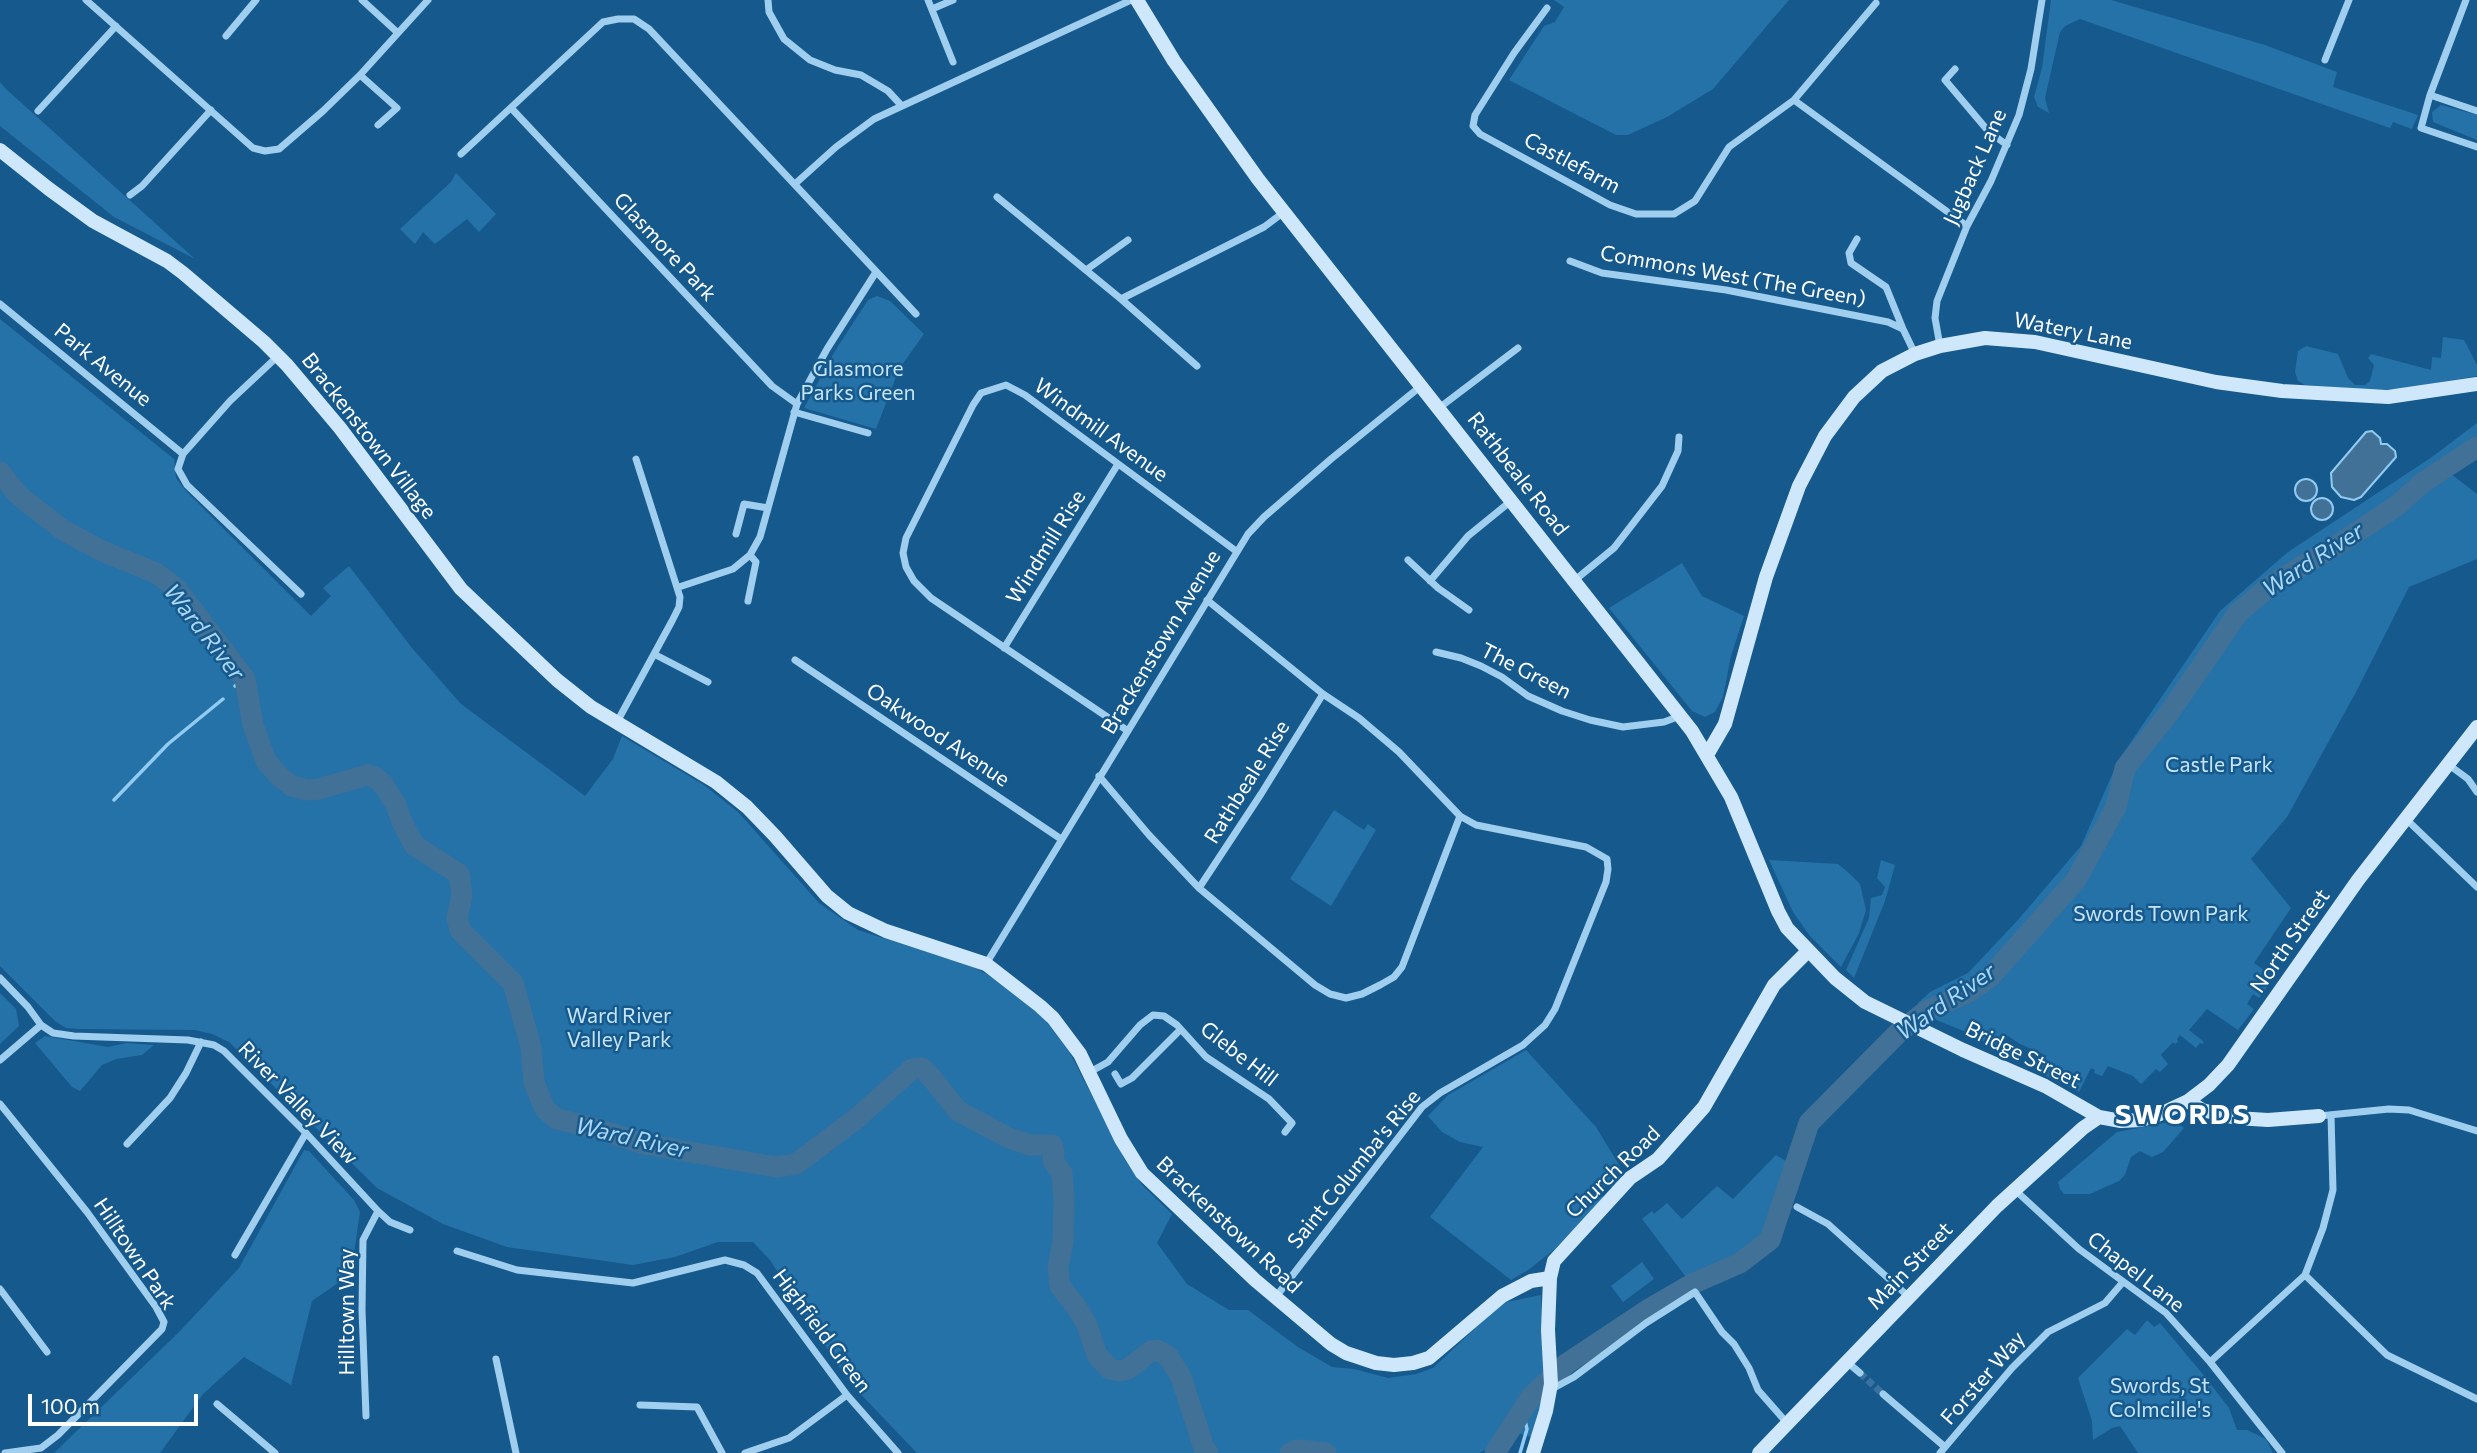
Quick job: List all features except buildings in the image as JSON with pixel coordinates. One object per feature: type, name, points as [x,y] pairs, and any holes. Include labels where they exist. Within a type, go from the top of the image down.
[{"type":"street","points":[[86,0],[253,148],[265,151],[279,149],[360,75],[428,0]]},
{"type":"street","points":[[226,36],[256,0]]},
{"type":"street","points":[[362,0],[398,33]]},
{"type":"street","points":[[768,0],[769,12],[784,39],[810,60],[835,70],[861,75],[888,91],[901,105]]},
{"type":"street","points":[[928,0],[953,62]]},
{"type":"street","points":[[932,9],[953,0]]},
{"type":"street","points":[[796,183],[874,119],[1131,0]]},
{"type":"street","name":"Rathbeale Road","points":[[1137,0],[1160,40],[1219,127],[1681,715],[1731,797],[1787,928],[1843,985],[1865,1002],[1898,1019]]},
{"type":"street","name":"Jugback Lane","points":[[1940,346],[1935,318],[1937,300],[1967,226],[1991,181],[2019,115],[2031,69],[2042,0]]},
{"type":"street","points":[[2325,60],[2348,0]]},
{"type":"street","points":[[2466,0],[2430,95],[2421,128],[2477,147]]},
{"type":"street","name":"Castlefarm","points":[[1547,8],[1494,84],[1475,115],[1473,126],[1480,134],[1610,205],[1636,214],[1674,214],[1695,201],[1729,146],[1794,100],[1876,3]]},
{"type":"street","points":[[461,154],[603,22],[634,19],[649,29],[916,314]]},
{"type":"street","points":[[38,111],[116,26]]},
{"type":"street","points":[[1955,69],[1945,80],[1989,132],[2007,145]]},
{"type":"street","points":[[360,75],[397,108],[378,125]]},
{"type":"street","points":[[2430,95],[2477,111]]},
{"type":"street","points":[[1794,100],[1967,226]]},
{"type":"street","name":"Glasmore Park","points":[[512,109],[772,386],[796,408],[868,433]]},
{"type":"street","points":[[130,195],[142,186],[211,110]]},
{"type":"street","name":"Brackenstown Village","points":[[0,150],[93,221],[167,261],[279,356],[340,428],[461,589],[556,680],[591,706],[678,758]]},
{"type":"street","points":[[997,197],[1121,299],[1197,366]]},
{"type":"street","points":[[1121,299],[1264,227],[1284,212]]},
{"type":"street","points":[[1857,239],[1849,253],[1851,263],[1886,287],[1915,354]]},
{"type":"street","points":[[1086,270],[1128,240]]},
{"type":"street","name":"Commons West (The Green)","points":[[1570,261],[1602,273],[1726,290],[1888,322],[1903,329]]},
{"type":"street","points":[[679,587],[733,569],[750,555],[760,537],[796,408],[827,349],[876,272]]},
{"type":"street","name":"Park Avenue","points":[[0,304],[183,454]]},
{"type":"street","name":"Watery Lane","points":[[1707,755],[1725,724],[1766,577],[1799,486],[1825,436],[1854,397],[1882,371],[1915,354],[1940,346],[1986,338],[2035,342],[2216,382],[2327,395],[2388,397],[2477,384]]},
{"type":"street","points":[[1439,408],[1518,348]]},
{"type":"street","points":[[279,356],[230,401],[183,454],[178,469],[187,485],[301,594]]},
{"type":"street","name":"Windmill Avenue","points":[[1128,731],[930,598],[914,581],[906,566],[903,553],[906,538],[973,405],[981,393],[1006,385],[1026,395],[1236,551]]},
{"type":"street","name":"Brackenstown Avenue","points":[[986,964],[1236,551],[1264,517],[1421,386]]},
{"type":"street","points":[[1575,580],[1614,548],[1662,486],[1678,451],[1679,436]]},
{"type":"street","points":[[617,722],[679,607],[679,587],[636,459]]},
{"type":"street","name":"Windmill Rise","points":[[1004,648],[1118,464]]},
{"type":"street","points":[[1430,580],[1468,536],[1512,500]]},
{"type":"street","points":[[736,534],[744,503],[768,508]]},
{"type":"street","points":[[748,601],[756,562],[750,555]]},
{"type":"street","points":[[1408,560],[1469,610]]},
{"type":"street","name":"Saint Columba's Rise","points":[[1208,600],[1399,752],[1460,816],[1476,825],[1586,847],[1607,859],[1606,882],[1555,1009],[1545,1025],[1523,1045],[1440,1093],[1422,1107],[1275,1298]]},
{"type":"street","name":"The Green","points":[[1436,652],[1461,657],[1502,677],[1528,696],[1562,712],[1590,720],[1623,727],[1664,722],[1681,715]]},
{"type":"street","points":[[654,654],[708,681]]},
{"type":"street","name":"Oakwood Avenue","points":[[795,660],[1061,839]]},
{"type":"street","name":"Rathbeale Rise","points":[[1199,888],[1324,694]]},
{"type":"street","name":"North Street","points":[[2099,1117],[2121,1121],[2140,1120],[2188,1101],[2209,1085],[2228,1065],[2358,880],[2477,727]]},
{"type":"street","name":"Brackenstown Road","points":[[678,758],[716,782],[747,807],[827,896],[848,913],[886,931],[986,964],[1027,994],[1053,1018],[1070,1039],[1090,1072],[1121,1139],[1142,1173],[1275,1298],[1346,1353],[1376,1363],[1394,1365],[1429,1358],[1502,1296],[1531,1281],[1550,1279]]},
{"type":"street","points":[[2449,765],[2468,779],[2477,792]]},
{"type":"street","points":[[1099,776],[1199,888],[1315,985],[1329,994],[1346,998],[1362,994],[1394,977],[1402,967],[1460,816]]},
{"type":"street","points":[[2406,819],[2477,887]]},
{"type":"street","name":"Church Road","points":[[1532,1453],[1546,1411],[1550,1387],[1550,1279],[1559,1253],[1630,1178],[1658,1158],[1704,1107],[1768,996],[1808,951]]},
{"type":"street","points":[[0,978],[41,1025],[0,1060]]},
{"type":"street","name":"Glebe Hill","points":[[1090,1072],[1108,1062],[1140,1025],[1153,1015],[1164,1016],[1206,1057],[1269,1099],[1293,1123],[1285,1132]]},
{"type":"street","name":"Bridge Street","points":[[1898,1019],[2045,1086],[2099,1117]]},
{"type":"street","name":"River Valley View","points":[[41,1025],[53,1032],[74,1036],[201,1042],[224,1051],[306,1133],[378,1211],[390,1222],[410,1230]]},
{"type":"street","points":[[1115,1074],[1122,1084],[1132,1078],[1180,1030]]},
{"type":"street","points":[[127,1144],[170,1098],[201,1042]]},
{"type":"street","points":[[2188,1101],[2202,1110],[2236,1118],[2268,1120],[2389,1109],[2409,1110],[2477,1130]]},
{"type":"street","name":"Hilltown Park","points":[[0,1104],[87,1212],[164,1322],[162,1329],[58,1435],[41,1448],[5,1453]]},
{"type":"street","points":[[2210,1362],[2305,1275],[2323,1228],[2333,1190],[2325,1116]]},
{"type":"street","name":"Main Street","points":[[1759,1453],[2015,1189],[2099,1117]]},
{"type":"street","points":[[235,1255],[306,1133]]},
{"type":"street","name":"Chapel Lane","points":[[2015,1189],[2079,1249],[2166,1313],[2210,1362],[2283,1453]]},
{"type":"street","points":[[1797,1207],[1828,1224],[1909,1297]]},
{"type":"street","name":"Hilltown Way","points":[[366,1416],[362,1310],[363,1240],[378,1211]]},
{"type":"street","name":"Highfield Green","points":[[457,1251],[517,1270],[633,1283],[725,1260],[744,1265],[757,1273],[847,1395],[898,1453]]},
{"type":"street","points":[[2305,1275],[2387,1355],[2477,1399]]},
{"type":"street","name":"Forster Way","points":[[1942,1450],[2012,1368],[2048,1332],[2105,1303],[2123,1282]]},
{"type":"street","points":[[0,1289],[47,1352]]},
{"type":"street","points":[[1550,1387],[1574,1377],[1646,1323],[1695,1292],[1722,1332],[1734,1344],[1749,1368],[1758,1390],[1787,1423]]},
{"type":"street","points":[[496,1359],[516,1453]]},
{"type":"street","points":[[1847,1361],[1860,1373]]},
{"type":"street","points":[[1883,1394],[1942,1450]]},
{"type":"street","points":[[746,1453],[789,1438],[847,1395]]},
{"type":"street","points":[[217,1404],[275,1453]]},
{"type":"street","points":[[640,1405],[697,1407],[722,1453]]},
{"type":"green space","points":[[1554,0],[1789,0],[1713,89],[1667,117],[1628,135],[1616,135],[1509,80],[1544,26],[1555,22],[1564,7]]},
{"type":"green space","points":[[2051,0],[2111,0],[2265,45],[2337,72],[2333,87],[2418,115],[2412,129],[2393,122],[2390,128],[2080,19],[2065,26],[2060,32],[2045,98],[2049,113],[2038,107],[2034,97],[2042,68]]},
{"type":"green space","points":[[0,82],[195,259],[114,217],[0,126]]},
{"type":"green space","points":[[2441,105],[2477,115],[2477,140],[2433,122],[2432,112]]},
{"type":"green space","points":[[456,173],[496,214],[479,232],[467,219],[435,244],[423,232],[415,244],[400,229],[451,182]]},
{"type":"green space","name":"Glasmore Parks Green","points":[[877,296],[890,301],[924,334],[899,369],[876,429],[804,408],[835,351],[868,300]]},
{"type":"green space","name":"Ward River Valley Park","points":[[0,319],[174,459],[176,478],[187,492],[311,616],[331,596],[323,588],[349,566],[412,648],[461,704],[585,796],[613,759],[622,736],[704,785],[739,813],[819,903],[858,930],[974,967],[1002,983],[1044,1019],[1069,1051],[1125,1160],[1142,1185],[1172,1214],[1157,1243],[1187,1284],[1229,1310],[1248,1310],[1298,1347],[1332,1367],[1354,1369],[1388,1378],[1416,1374],[1433,1368],[1502,1303],[1541,1295],[1544,1397],[1531,1437],[1501,1428],[1489,1447],[1480,1453],[917,1453],[849,1382],[770,1260],[753,1242],[718,1242],[675,1257],[633,1265],[507,1247],[443,1224],[377,1188],[229,1042],[195,1030],[80,1029],[66,1028],[55,1021],[0,966]]},
{"type":"green space","points":[[2443,337],[2464,340],[2477,365],[2477,376],[2401,389],[2360,389],[2305,385],[2298,381],[2295,372],[2298,351],[2306,346],[2338,354],[2348,378],[2355,385],[2365,385],[2370,381],[2374,365],[2368,358],[2371,354],[2431,370],[2432,357],[2441,358]]},
{"type":"green space","name":"Swords Town Park","points":[[2477,423],[2477,455],[2451,474],[2477,494],[2477,559],[2409,587],[2356,692],[2287,817],[2251,859],[2291,908],[2254,963],[2274,977],[2259,998],[2253,994],[2247,1004],[2254,1009],[2238,1030],[2207,1009],[2189,1030],[2204,1042],[2196,1048],[2180,1035],[2178,1042],[2173,1042],[2161,1055],[2168,1064],[2160,1072],[2156,1069],[2141,1084],[2133,1076],[2108,1066],[2102,1076],[2094,1073],[2095,1070],[2091,1068],[2079,1092],[2034,1070],[2043,1054],[2008,1036],[1999,1050],[1971,1034],[1919,1013],[1918,1003],[1930,992],[1968,973],[2081,846],[2118,761],[2220,611],[2288,552],[2432,457]]},
{"type":"green space","points":[[1682,563],[1702,596],[1744,616],[1731,656],[1723,697],[1715,712],[1705,717],[1692,711],[1609,608]]},
{"type":"green space","points":[[1334,810],[1364,830],[1368,824],[1376,830],[1331,906],[1290,879]]},
{"type":"green space","points":[[1769,860],[1838,864],[1860,884],[1866,910],[1859,933],[1841,967],[1810,936],[1793,912]]},
{"type":"green space","points":[[1881,860],[1895,865],[1885,901],[1854,978],[1846,970],[1869,918],[1871,898],[1882,895],[1885,887],[1877,878]]},
{"type":"green space","points":[[0,993],[16,1009],[19,1026],[0,1044]]},
{"type":"green space","points":[[45,1036],[108,1047],[127,1043],[154,1045],[142,1055],[116,1059],[102,1065],[80,1091],[72,1087],[35,1043]]},
{"type":"green space","points":[[1526,1050],[1596,1127],[1624,1173],[1613,1187],[1606,1186],[1600,1190],[1603,1198],[1555,1249],[1511,1280],[1430,1217],[1483,1147],[1460,1142],[1442,1132],[1428,1116],[1448,1095]]},
{"type":"green space","points":[[2175,1121],[2184,1128],[2163,1152],[2152,1157],[2140,1151],[2131,1157],[2125,1175],[2119,1181],[2090,1194],[2064,1194],[2060,1189],[2058,1182],[2117,1132]]},
{"type":"green space","points":[[304,1150],[309,1151],[354,1200],[360,1212],[351,1274],[312,1301],[291,1385],[244,1357],[203,1394],[160,1453],[54,1453],[180,1331],[239,1268]]},
{"type":"green space","points":[[1776,1155],[1791,1164],[1770,1228],[1738,1258],[1689,1281],[1642,1219],[1652,1211],[1654,1214],[1667,1203],[1682,1219],[1717,1186],[1733,1199]]},
{"type":"green space","points":[[1642,1262],[1654,1279],[1623,1302],[1611,1286]]},
{"type":"green space","name":"Swords, St Colmcille's","points":[[2147,1320],[2154,1327],[2160,1323],[2206,1378],[2229,1408],[2237,1430],[2247,1430],[2266,1439],[2273,1453],[2138,1453],[2120,1426],[2093,1440],[2092,1421],[2078,1378],[2127,1329],[2135,1335]]},
{"type":"shaded area","points":[[2372,431],[2380,438],[2381,444],[2387,444],[2395,451],[2396,457],[2361,497],[2354,500],[2341,497],[2332,487],[2331,473],[2366,432]]},
{"type":"shaded area","points":[[2306,479],[2314,482],[2317,490],[2314,498],[2306,501],[2298,498],[2295,490],[2298,482]]},
{"type":"shaded area","points":[[2322,498],[2330,501],[2333,509],[2330,517],[2322,520],[2314,517],[2311,509],[2314,501]]},
{"type":"waterway","name":"Ward River","points":[[1495,1453],[1531,1397],[1566,1364],[1692,1284],[1740,1263],[1770,1240],[1809,1123],[1897,1034],[1926,1011],[1969,992],[1990,977],[2076,880],[2116,807],[2125,768],[2169,713],[2238,613],[2271,585],[2398,505],[2422,483],[2477,447]]},
{"type":"waterway","name":"Ward River","points":[[0,472],[18,495],[63,530],[100,550],[156,573],[176,588],[245,679],[253,725],[266,761],[280,777],[292,786],[307,790],[367,775],[375,777],[383,784],[414,845],[459,874],[462,895],[457,918],[460,930],[513,983],[531,1047],[534,1083],[545,1109],[557,1119],[644,1144],[776,1167],[796,1164],[857,1118],[912,1069],[922,1068],[958,1111],[1009,1138],[1030,1145],[1052,1145],[1053,1161],[1062,1173],[1064,1201],[1063,1241],[1058,1268],[1060,1286],[1087,1325],[1097,1355],[1110,1369],[1128,1369],[1151,1351],[1157,1350],[1168,1356],[1181,1377],[1208,1453]]},
{"type":"waterway","points":[[235,686],[245,679]]},
{"type":"waterway","points":[[114,800],[168,744],[223,699]]},
{"type":"waterway","points":[[1520,1453],[1527,1429],[1523,1413]]},
{"type":"waterway","name":"Ward River","points":[[1290,1453],[1297,1450],[1326,1453]]},
{"type":"tunnel","points":[[1860,1373],[1883,1394]]},
{"type":"district","name":"SWORDS","points":[[2183,1115]]},
{"type":"park label","name":"Castle Park","points":[[2219,765]]}]
